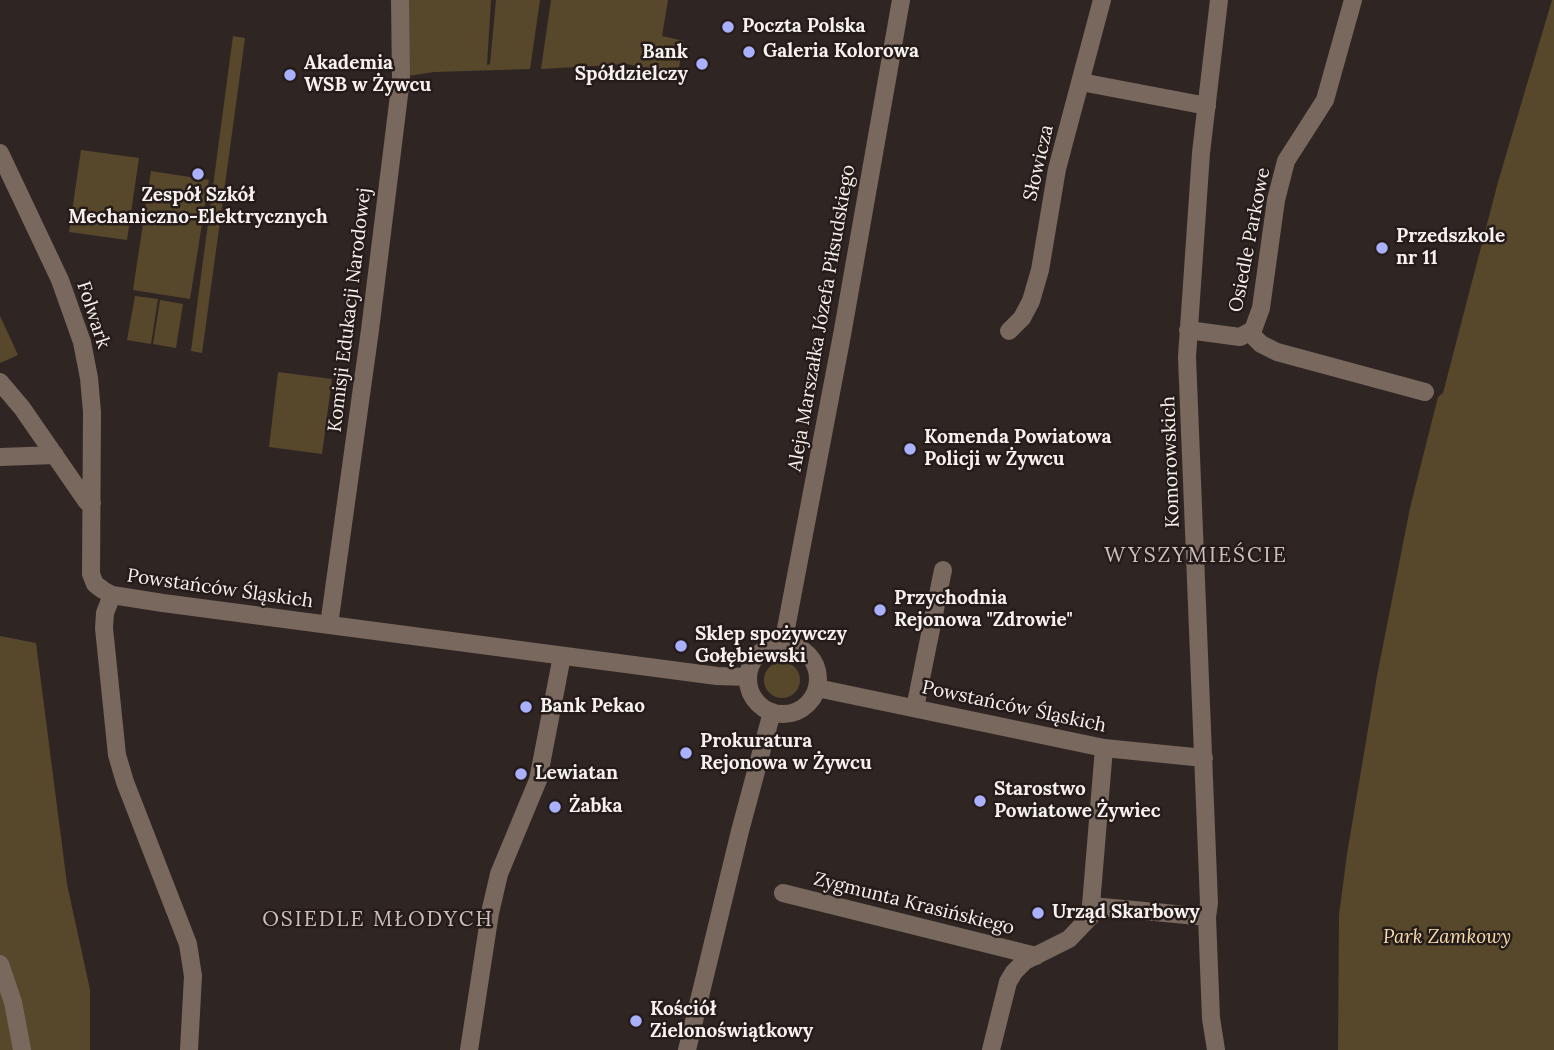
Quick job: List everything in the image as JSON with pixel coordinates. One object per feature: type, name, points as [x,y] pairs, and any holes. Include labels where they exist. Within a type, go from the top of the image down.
[{"type":"street","name":"Komisji Edukacji Narodowej","points":[[329,625],[401,79],[400,0]]},
{"type":"street","name":"Aleja Marszałka Józefa Piłsudskiego","points":[[783,644],[842,335],[901,0]]},
{"type":"street","name":"Słowicza","points":[[1009,331],[1022,318],[1031,301],[1040,270],[1057,169],[1102,0]]},
{"type":"street","name":"Komorowskich","points":[[1216,1050],[1211,1018],[1207,917],[1209,903],[1188,330],[1201,153],[1219,0]]},
{"type":"street","name":"Osiedle Parkowe","points":[[1188,330],[1240,337],[1250,333],[1261,308],[1276,200],[1286,161],[1325,100],[1353,0]]},
{"type":"street","points":[[1082,82],[1207,106]]},
{"type":"street","name":"Folwark","points":[[0,153],[60,281],[82,342],[92,412],[91,574],[95,584],[112,595]]},
{"type":"street","name":"Osiedle Parkowe","points":[[1250,333],[1269,349],[1277,352],[1425,393]]},
{"type":"street","points":[[0,382],[22,408],[87,502],[92,503]]},
{"type":"street","points":[[0,457],[55,456]]},
{"type":"street","points":[[915,708],[943,569]]},
{"type":"street","name":"Powstańców Śląskich","points":[[189,1050],[193,976],[188,944],[117,755],[104,628],[105,613],[112,595],[717,676],[748,677]]},
{"type":"street","points":[[783,644],[796,646],[807,653],[818,675],[817,688],[812,698],[794,712],[772,712],[754,699],[749,689],[748,677],[753,660],[759,653],[766,648],[783,644]]},
{"type":"street","points":[[469,1050],[496,887],[538,780],[562,656]]},
{"type":"street","name":"Powstańców Śląskich","points":[[817,688],[1104,748],[1204,758]]},
{"type":"street","points":[[687,1050],[772,712]]},
{"type":"street","name":"Zygmunta Krasińskiego","points":[[991,1050],[1008,982],[1014,972],[1024,961],[1069,939],[1090,917],[1104,748]]},
{"type":"street","name":"Zygmunta Krasińskiego","points":[[783,893],[1036,956]]},
{"type":"street","points":[[1092,906],[1207,917]]},
{"type":"street","points":[[0,964],[13,1002],[22,1050]]},
{"type":"green space","points":[[408,0],[491,0],[487,65],[490,64],[496,0],[540,0],[530,69],[434,72],[408,76]]},
{"type":"green space","points":[[551,0],[668,0],[662,36],[684,41],[679,67],[673,72],[626,64],[541,69]]},
{"type":"green space","name":"Park Zamkowy","points":[[1552,0],[1554,1050],[1338,1050],[1339,915],[1347,854],[1377,676],[1410,508],[1498,182]]},
{"type":"green space","points":[[233,36],[245,38],[202,353],[191,351]]},
{"type":"green space","points":[[81,150],[139,158],[127,240],[69,232]]},
{"type":"green space","points":[[151,171],[209,180],[190,299],[133,290]]},
{"type":"green space","points":[[135,296],[158,299],[151,344],[127,340]]},
{"type":"green space","points":[[160,300],[183,304],[176,348],[153,344]]},
{"type":"green space","points":[[0,316],[18,355],[0,363]]},
{"type":"green space","points":[[278,372],[332,379],[322,454],[269,447]]},
{"type":"green space","points":[[0,636],[36,643],[67,884],[90,990],[90,1050],[0,1050]]},
{"type":"green space","points":[[782,662],[795,667],[800,680],[795,693],[782,698],[769,693],[764,680],[769,667]]},
{"type":"place","name":"Poczta Polska","points":[[728,27]]},
{"type":"place","name":"Galeria Kolorowa","points":[[749,52]]},
{"type":"place","name":"Bank Spółdzielczy","points":[[702,64]]},
{"type":"place","name":"Akademia WSB w Żywcu","points":[[290,75]]},
{"type":"place","name":"Zespół Szkół Mechaniczno-Elektrycznych","points":[[198,174]]},
{"type":"place","name":"Przedszkole nr 11","points":[[1382,248]]},
{"type":"place","name":"Komenda Powiatowa Policji w Żywcu","points":[[910,449]]},
{"type":"place","name":"Przychodnia Rejonowa \"Zdrowie\"","points":[[880,610]]},
{"type":"place","name":"Sklep spożywczy Gołębiewski","points":[[681,646]]},
{"type":"place","name":"Bank Pekao","points":[[526,707]]},
{"type":"place","name":"Prokuratura Rejonowa w Żywcu","points":[[686,753]]},
{"type":"place","name":"Lewiatan","points":[[521,774]]},
{"type":"place","name":"Starostwo Powiatowe Żywiec","points":[[980,801]]},
{"type":"place","name":"Żabka","points":[[555,807]]},
{"type":"place","name":"Urząd Skarbowy","points":[[1038,913]]},
{"type":"place","name":"Kościół Zielonoświątkowy","points":[[636,1021]]},
{"type":"district","name":"WYSZYMIEŚCIE","points":[[1196,556]]},
{"type":"district","name":"OSIEDLE MŁODYCH","points":[[378,920]]}]
